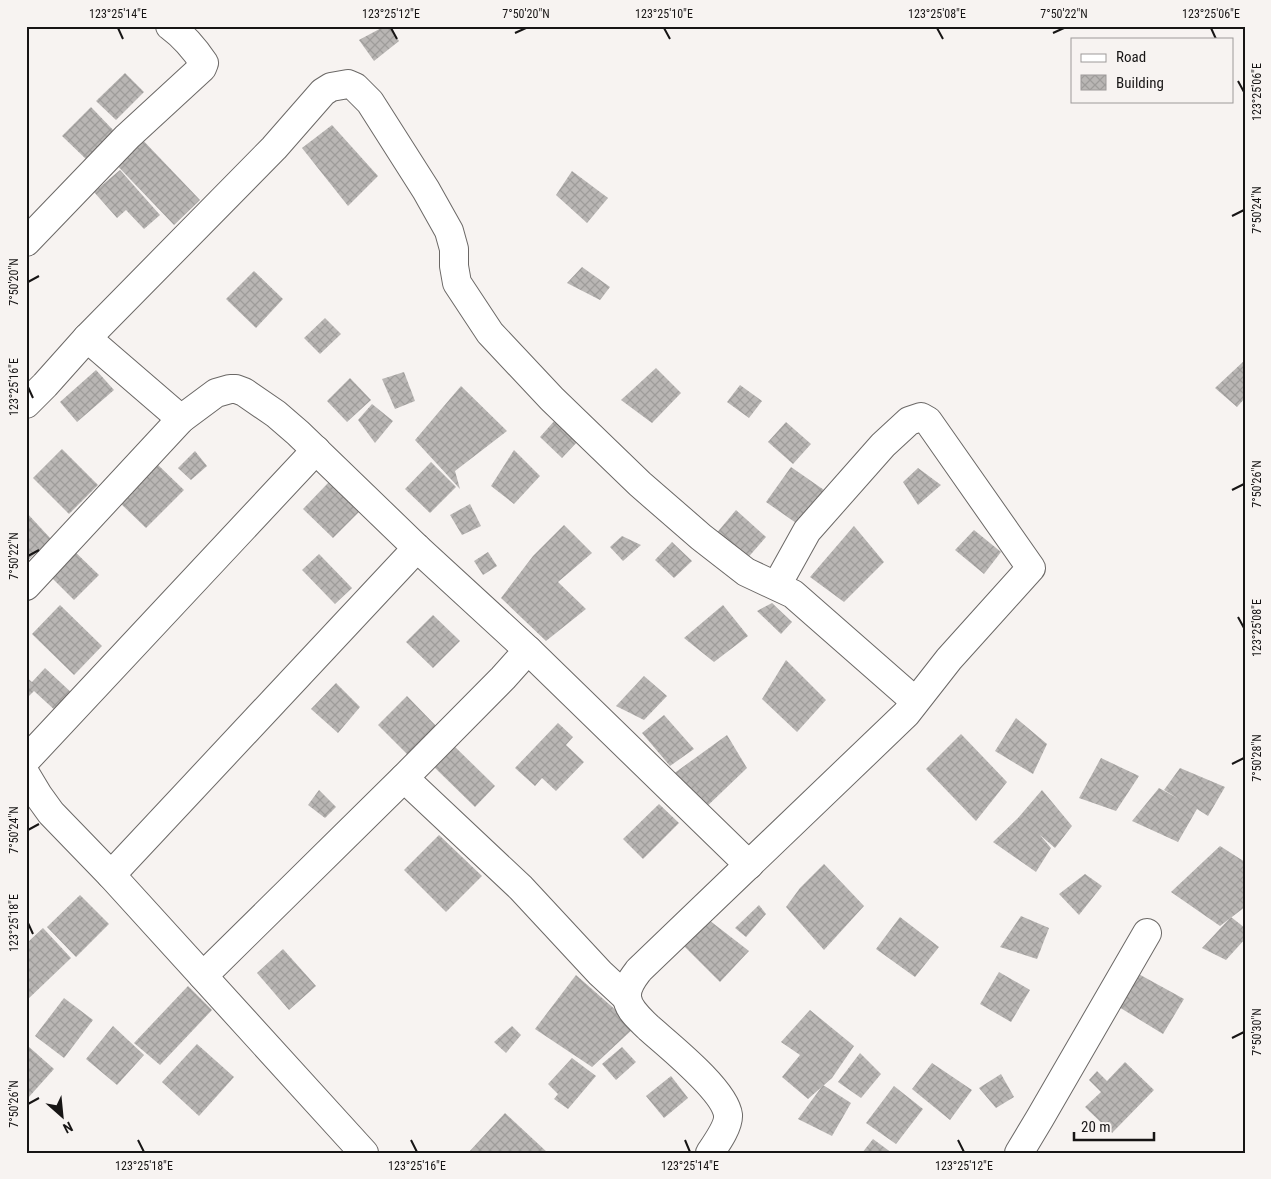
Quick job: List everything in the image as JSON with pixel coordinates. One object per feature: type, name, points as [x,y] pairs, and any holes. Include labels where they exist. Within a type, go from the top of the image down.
[{"type":"street","points":[[26,242],[128,137],[202,68],[204,63],[196,51],[185,37],[170,26]]},
{"type":"street","points":[[26,404],[87,338],[274,148],[323,92],[331,87],[348,84],[355,87],[370,102],[426,190],[449,231],[457,283],[490,333],[552,400],[654,496],[701,537],[746,572],[794,594],[915,701]]},
{"type":"street","points":[[87,338],[181,419]]},
{"type":"street","points":[[26,586],[181,419],[216,393],[236,389],[244,392],[276,414],[316,450],[417,548],[528,650],[749,865]]},
{"type":"street","points":[[627,998],[628,985],[639,970],[906,714],[949,659],[1031,568],[928,421],[921,417],[909,421],[883,446],[807,531],[777,585]]},
{"type":"street","points":[[26,760],[316,450]]},
{"type":"street","points":[[111,875],[417,548]]},
{"type":"street","points":[[203,976],[404,778],[503,678],[528,650]]},
{"type":"street","points":[[26,775],[38,796],[51,813],[111,875],[364,1153]]},
{"type":"street","points":[[404,778],[521,888],[600,973],[627,998],[634,1014],[710,1084],[724,1102],[728,1117],[720,1138],[710,1153]]},
{"type":"street","points":[[1019,1153],[1148,933]]},
{"type":"building","points":[[385,26],[389,26],[399,41],[374,61],[359,40]]},
{"type":"building","points":[[125,73],[144,92],[116,120],[96,101]]},
{"type":"building","points":[[91,107],[116,133],[88,161],[62,136]]},
{"type":"building","points":[[332,125],[378,176],[348,206],[302,148]]},
{"type":"building","points":[[137,134],[200,200],[174,225],[111,159]]},
{"type":"building","points":[[120,170],[160,215],[144,229],[126,210],[117,218],[94,192]]},
{"type":"building","points":[[572,171],[608,198],[587,223],[556,195]]},
{"type":"building","points":[[582,267],[610,287],[600,300],[567,283]]},
{"type":"building","points":[[254,271],[283,299],[256,328],[226,299]]},
{"type":"building","points":[[325,318],[341,334],[320,354],[304,338]]},
{"type":"building","points":[[1245,360],[1245,398],[1237,407],[1215,388]]},
{"type":"building","points":[[656,368],[681,393],[652,423],[621,400]]},
{"type":"building","points":[[96,370],[114,390],[77,422],[60,402]]},
{"type":"building","points":[[404,372],[415,401],[395,409],[382,379]]},
{"type":"building","points":[[350,378],[371,400],[347,422],[327,401]]},
{"type":"building","points":[[740,385],[762,401],[749,418],[727,402]]},
{"type":"building","points":[[461,386],[507,431],[455,471],[460,489],[415,440]]},
{"type":"building","points":[[372,404],[393,421],[375,443],[358,420]]},
{"type":"building","points":[[556,419],[579,440],[562,458],[540,437]]},
{"type":"building","points":[[786,422],[811,444],[793,464],[768,442]]},
{"type":"building","points":[[62,449],[98,485],[69,514],[33,478]]},
{"type":"building","points":[[514,450],[540,476],[514,504],[491,486]]},
{"type":"building","points":[[195,451],[207,466],[191,480],[178,468]]},
{"type":"building","points":[[155,462],[184,490],[146,528],[117,500]]},
{"type":"building","points":[[431,462],[456,487],[430,513],[405,489]]},
{"type":"building","points":[[791,467],[824,490],[799,525],[766,502]]},
{"type":"building","points":[[918,468],[941,485],[918,505],[903,482]]},
{"type":"building","points":[[330,481],[360,511],[333,538],[303,509]]},
{"type":"building","points":[[470,504],[481,526],[462,535],[450,515]]},
{"type":"building","points":[[736,510],[766,537],[745,561],[715,535]]},
{"type":"building","points":[[26,512],[51,539],[26,562]]},
{"type":"building","points":[[564,525],[592,553],[558,582],[586,609],[546,641],[501,598],[533,556]]},
{"type":"building","points":[[854,526],[884,562],[844,602],[810,577]]},
{"type":"building","points":[[974,530],[1001,552],[984,574],[955,550]]},
{"type":"building","points":[[622,536],[641,545],[623,561],[610,547]]},
{"type":"building","points":[[672,542],[692,561],[674,578],[655,560]]},
{"type":"building","points":[[70,547],[99,575],[74,600],[45,571]]},
{"type":"building","points":[[488,552],[497,566],[483,575],[474,561]]},
{"type":"building","points":[[319,554],[352,588],[335,604],[302,570]]},
{"type":"building","points":[[772,603],[792,622],[781,634],[757,611]]},
{"type":"building","points":[[60,605],[102,646],[74,675],[32,634]]},
{"type":"building","points":[[723,605],[748,636],[714,662],[684,638]]},
{"type":"building","points":[[433,615],[460,641],[433,668],[406,642]]},
{"type":"building","points":[[786,660],[826,700],[797,732],[762,699]]},
{"type":"building","points":[[45,668],[74,695],[58,713],[34,691],[26,699],[26,677],[32,682]]},
{"type":"building","points":[[644,676],[667,696],[644,720],[616,706]]},
{"type":"building","points":[[336,683],[360,707],[338,733],[311,709]]},
{"type":"building","points":[[407,696],[440,730],[412,759],[378,725]]},
{"type":"building","points":[[664,715],[694,749],[670,766],[642,733]]},
{"type":"building","points":[[1016,718],[1047,744],[1033,774],[995,751]]},
{"type":"building","points":[[558,723],[573,737],[566,745],[584,762],[556,791],[542,778],[535,786],[515,768]]},
{"type":"building","points":[[961,734],[1007,782],[976,821],[926,769]]},
{"type":"building","points":[[727,735],[747,768],[701,812],[669,777]]},
{"type":"building","points":[[451,743],[495,786],[475,807],[431,764]]},
{"type":"building","points":[[1101,758],[1139,776],[1116,811],[1079,798]]},
{"type":"building","points":[[1180,768],[1225,787],[1208,816],[1197,809],[1178,842],[1132,821],[1159,788],[1179,799],[1164,790]]},
{"type":"building","points":[[319,790],[336,807],[325,818],[308,805]]},
{"type":"building","points":[[1042,790],[1072,826],[1055,848],[1040,835],[1051,848],[1036,872],[993,842],[1018,818]]},
{"type":"building","points":[[659,804],[679,823],[643,859],[623,839]]},
{"type":"building","points":[[439,835],[482,876],[446,912],[404,870]]},
{"type":"building","points":[[1220,846],[1245,862],[1245,907],[1220,926],[1171,892]]},
{"type":"building","points":[[824,864],[864,906],[824,950],[786,907],[800,888]]},
{"type":"building","points":[[1085,874],[1102,886],[1079,915],[1059,894]]},
{"type":"building","points":[[80,895],[109,924],[76,957],[47,927]]},
{"type":"building","points":[[759,905],[766,914],[746,937],[735,928]]},
{"type":"building","points":[[1021,916],[1049,928],[1037,959],[1000,947]]},
{"type":"building","points":[[705,917],[749,951],[720,982],[680,942]]},
{"type":"building","points":[[900,917],[939,947],[915,977],[876,949]]},
{"type":"building","points":[[1231,917],[1245,928],[1245,939],[1226,960],[1202,948]]},
{"type":"building","points":[[43,928],[71,958],[26,1001],[26,944]]},
{"type":"building","points":[[283,949],[316,986],[289,1010],[257,973]]},
{"type":"building","points":[[999,972],[1030,990],[1011,1022],[980,1004]]},
{"type":"building","points":[[1135,972],[1184,999],[1163,1034],[1114,1004]]},
{"type":"building","points":[[576,975],[635,1027],[592,1067],[535,1029]]},
{"type":"building","points":[[188,986],[212,1010],[160,1065],[134,1043]]},
{"type":"building","points":[[64,998],[93,1020],[64,1058],[35,1036]]},
{"type":"building","points":[[810,1010],[854,1046],[832,1078],[808,1099],[782,1077],[800,1055],[781,1042]]},
{"type":"building","points":[[113,1026],[144,1055],[117,1085],[86,1059]]},
{"type":"building","points":[[512,1026],[521,1035],[506,1053],[494,1042]]},
{"type":"building","points":[[197,1044],[234,1077],[199,1116],[162,1082]]},
{"type":"building","points":[[28,1046],[54,1069],[28,1098],[26,1096],[26,1048]]},
{"type":"building","points":[[622,1047],[636,1062],[616,1080],[602,1064]]},
{"type":"building","points":[[860,1053],[881,1074],[861,1098],[838,1082]]},
{"type":"building","points":[[572,1058],[596,1076],[568,1109],[554,1099],[558,1094],[548,1084]]},
{"type":"building","points":[[1125,1062],[1154,1090],[1112,1133],[1085,1107],[1101,1092],[1089,1080],[1097,1071],[1107,1081]]},
{"type":"building","points":[[932,1063],[972,1090],[950,1120],[912,1089]]},
{"type":"building","points":[[1001,1074],[1014,1097],[996,1108],[979,1088]]},
{"type":"building","points":[[671,1076],[688,1098],[664,1118],[646,1096]]},
{"type":"building","points":[[823,1085],[851,1103],[832,1136],[798,1119]]},
{"type":"building","points":[[894,1086],[923,1109],[896,1144],[866,1123]]},
{"type":"building","points":[[505,1113],[548,1153],[468,1153]]},
{"type":"building","points":[[873,1139],[892,1153],[862,1153]]}]
